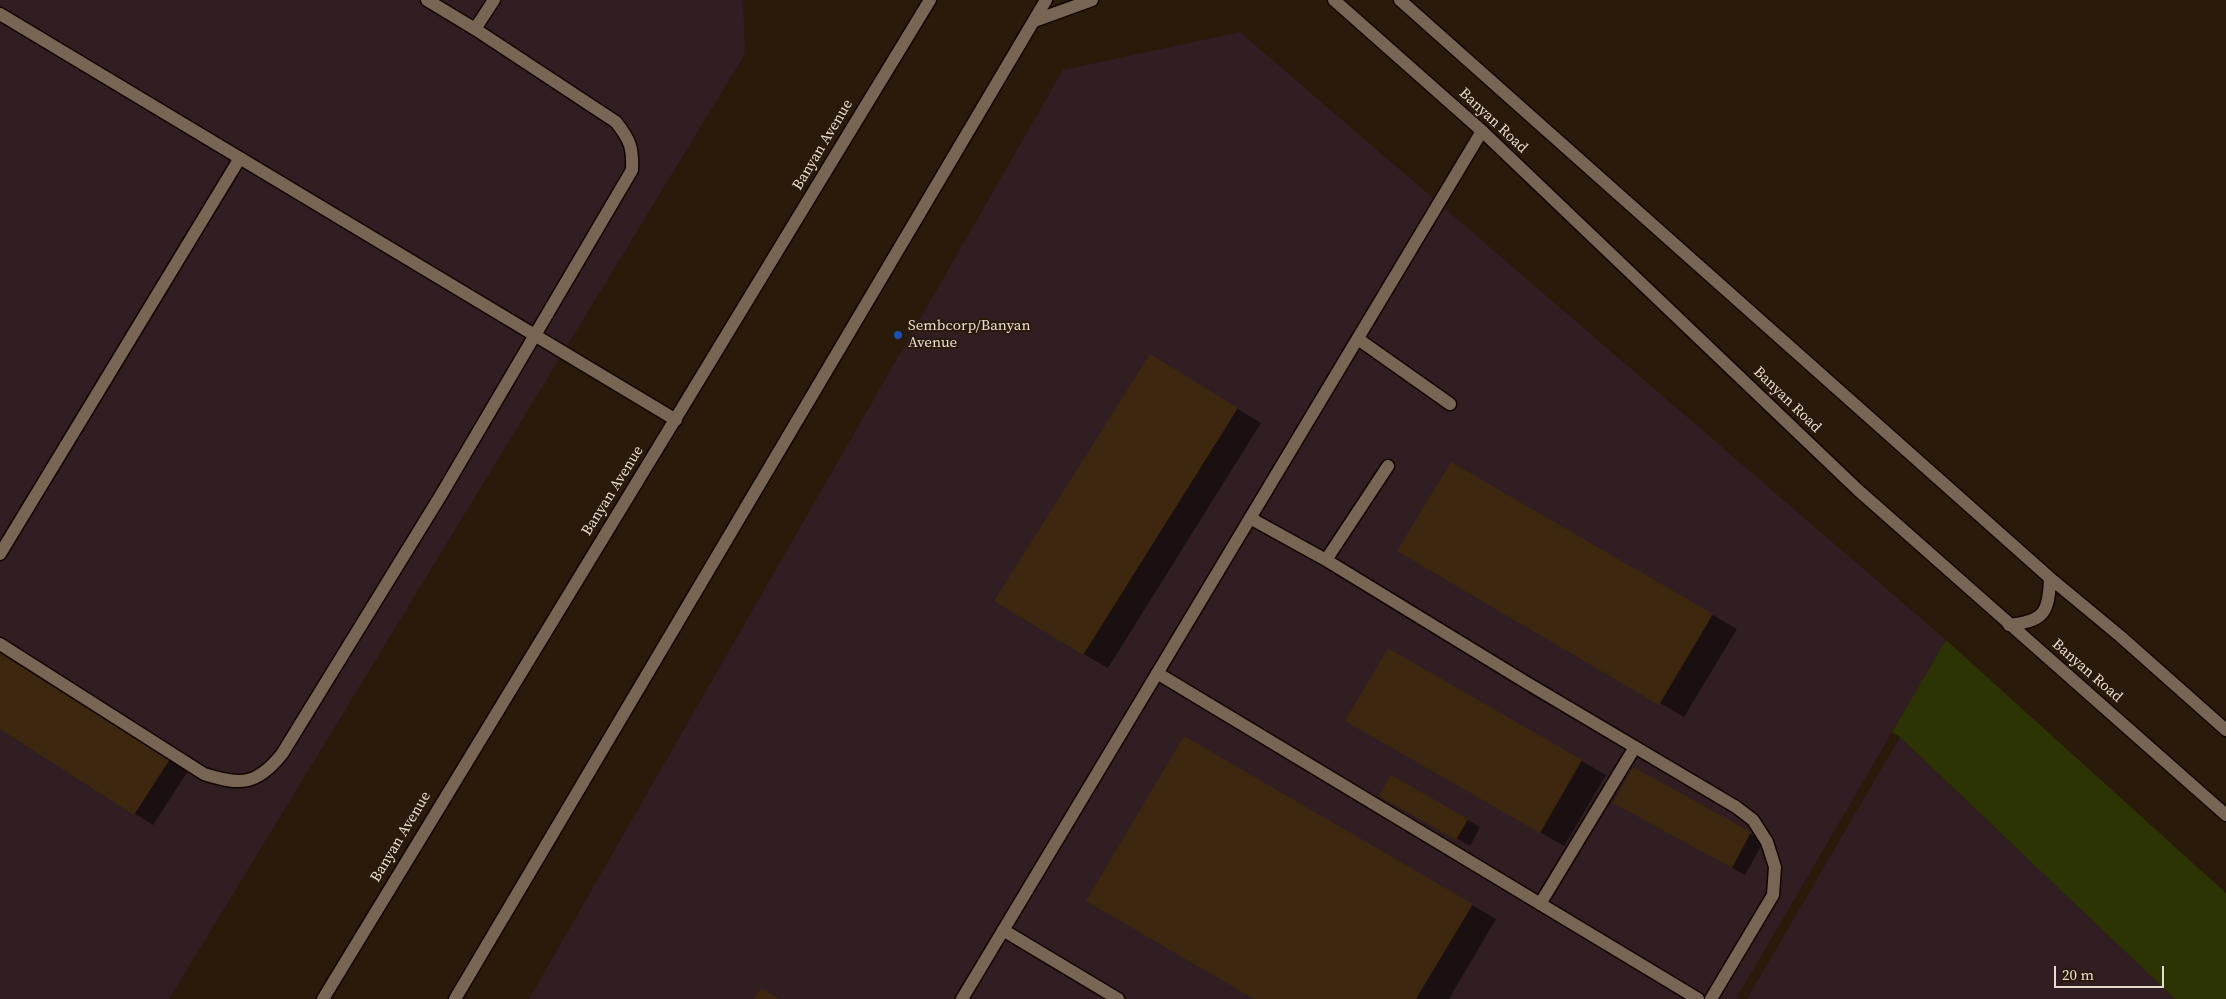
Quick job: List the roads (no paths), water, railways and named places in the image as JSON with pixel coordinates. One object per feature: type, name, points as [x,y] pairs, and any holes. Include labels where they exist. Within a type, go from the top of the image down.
[{"type":"street","points":[[0,644],[204,774],[226,781],[251,780],[268,771],[292,737],[441,496],[632,170],[633,154],[628,138],[616,122],[427,0]]},
{"type":"street","points":[[475,30],[494,0]]},
{"type":"street","name":"Banyan Avenue","points":[[323,999],[430,819],[676,420],[930,0]]},
{"type":"street","points":[[455,999],[1046,0]]},
{"type":"street","points":[[1034,21],[1092,0]]},
{"type":"street","name":"Banyan Road","points":[[1334,0],[1482,132],[1858,490],[2226,815]]},
{"type":"street","name":"Banyan Road","points":[[1400,0],[2050,578],[2120,636],[2226,730]]},
{"type":"street","points":[[0,14],[386,248],[676,420]]},
{"type":"street","points":[[962,999],[1482,132]]},
{"type":"street","points":[[0,554],[240,158]]},
{"type":"street","points":[[1358,339],[1450,404]]},
{"type":"street","points":[[1326,560],[1388,466]]},
{"type":"street","points":[[1250,518],[1326,560],[1736,806],[1753,820],[1767,842],[1775,867],[1773,895],[1711,999]]},
{"type":"street","points":[[2009,625],[2027,623],[2038,619],[2045,611],[2050,600],[2050,578]]},
{"type":"street","points":[[1157,673],[1698,999]]},
{"type":"street","points":[[1540,904],[1635,747]]},
{"type":"street","points":[[1003,930],[1118,999]]},
{"type":"place","name":"Sembcorp/Banyan Avenue","points":[[898,335]]}]
